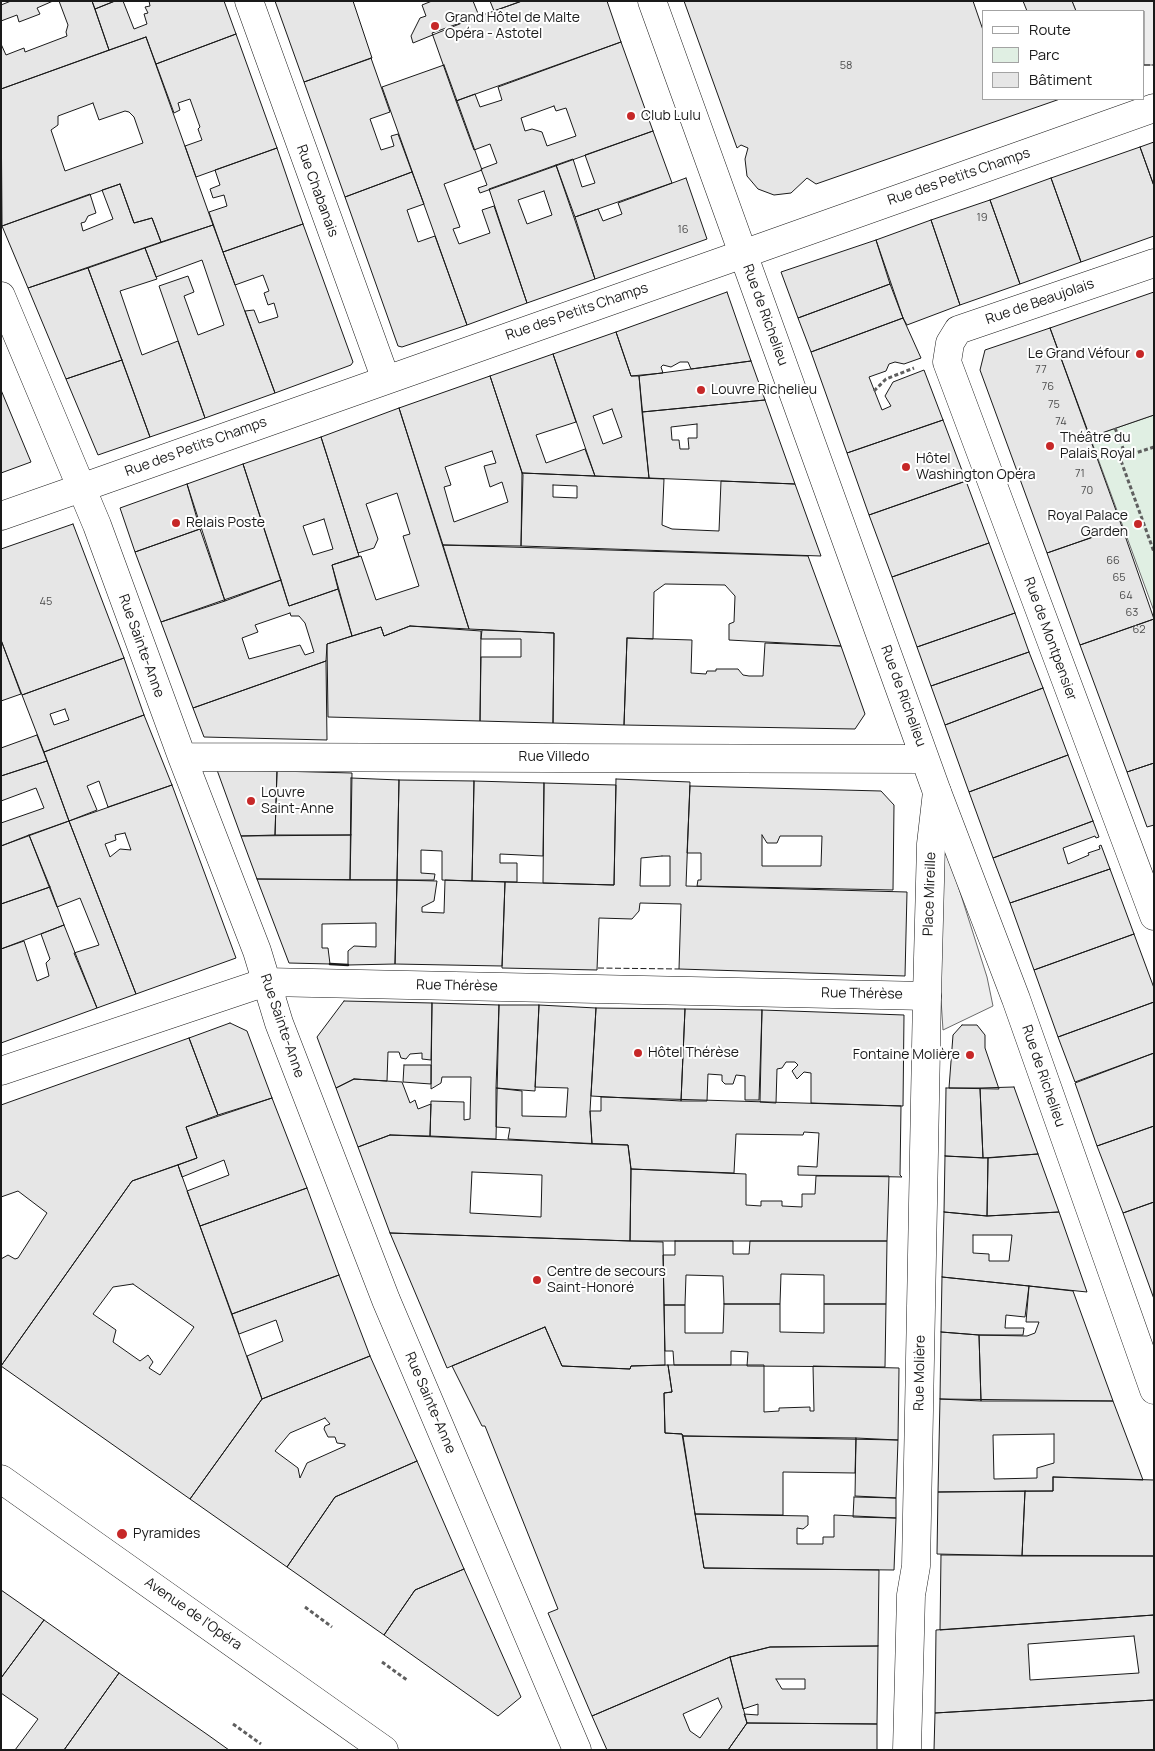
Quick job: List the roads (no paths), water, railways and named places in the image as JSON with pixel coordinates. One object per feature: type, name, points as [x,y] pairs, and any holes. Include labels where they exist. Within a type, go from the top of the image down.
[{"type":"street","name":"Rue Chabanais","points":[[248,1],[386,380]]},
{"type":"street","name":"Rue de Richelieu","points":[[652,1],[937,792],[1013,991],[1154,1390]]},
{"type":"street","name":"Rue des Petits Champs","points":[[1,516],[1154,108]]},
{"type":"street","name":"Rue de Beaujolais","points":[[947,362],[950,343],[958,330],[1154,263]]},
{"type":"street","name":"Rue Sainte-Anne","points":[[1,296],[97,525],[182,757],[257,952],[282,1032],[386,1300],[577,1750]]},
{"type":"street","name":"Rue de Montpensier","points":[[947,362],[1154,916]]},
{"type":"street","name":"Rue Villedo","points":[[182,757],[925,759]]},
{"type":"street","name":"Place Mireille","points":[[926,996],[932,844],[937,792]]},
{"type":"street","name":"Rue Thérèse","points":[[1,1071],[266,982],[926,996]]},
{"type":"street","name":"Rue Molière","points":[[907,1750],[911,1595],[916,1566],[926,996]]},
{"type":"street","name":"Avenue de l'Opéra","points":[[1,1479],[384,1750]]},
{"type":"place","name":"Grand Hôtel de Malte Opéra - Astotel","points":[[435,26]]},
{"type":"place","name":"Club Lulu","points":[[631,116]]},
{"type":"place","name":"Le Grand Véfour","points":[[1140,354]]},
{"type":"place","name":"Louvre Richelieu","points":[[701,390]]},
{"type":"place","name":"Théâtre du Palais Royal","points":[[1050,446]]},
{"type":"place","name":"Hôtel Washington Opéra","points":[[906,467]]},
{"type":"place","name":"Relais Poste","points":[[176,523]]},
{"type":"place","name":"Royal Palace Garden","points":[[1138,524]]},
{"type":"place","name":"Louvre Saint-Anne","points":[[251,801]]},
{"type":"place","name":"Hôtel Thérèse","points":[[638,1053]]},
{"type":"place","name":"Fontaine Molière","points":[[970,1055]]},
{"type":"place","name":"Centre de secours Saint-Honoré","points":[[537,1280]]},
{"type":"place","name":"Pyramides","points":[[122,1534]]}]
